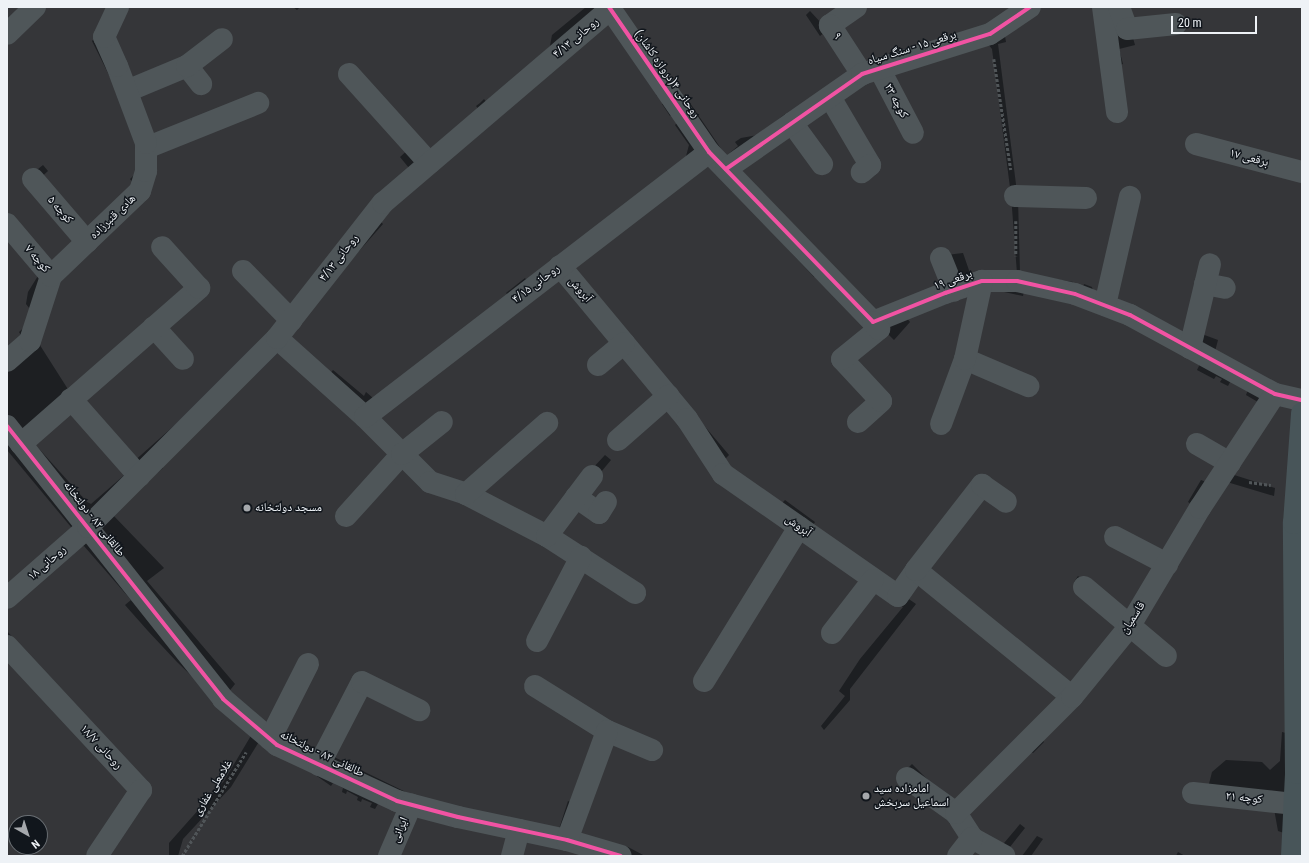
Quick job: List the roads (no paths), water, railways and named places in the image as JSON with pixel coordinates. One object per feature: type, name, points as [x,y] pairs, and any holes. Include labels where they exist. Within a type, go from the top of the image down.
[{"type":"main road","points":[[1292,856],[1295,804],[1294,590],[1296,490],[1302,413]]},
{"type":"street","points":[[7,34],[35,7]]},
{"type":"street","name":"هادی قنبرزاده","points":[[7,361],[30,341],[51,276],[140,191],[146,171],[146,143],[104,37],[118,7]]},
{"type":"street","name":"۹","points":[[856,7],[830,25],[870,71]]},
{"type":"street","name":"برقعی ۱۵ - سنگ سیاه","points":[[726,169],[870,71],[990,34],[1030,7]]},
{"type":"street","points":[[1102,7],[1117,112]]},
{"type":"street","points":[[1119,7],[1127,29],[1176,24]]},
{"type":"street","name":"روحانی ۴(دروازه کاشان)","points":[[610,8],[709,152]]},
{"type":"street","name":"روحانی ۴/۱۳","points":[[88,528],[277,338],[383,202],[610,8]]},
{"type":"street","points":[[126,91],[187,66],[222,39]]},
{"type":"street","points":[[187,66],[201,84]]},
{"type":"street","name":"کوچه ۲۳","points":[[870,71],[914,134]]},
{"type":"street","points":[[349,74],[429,163]]},
{"type":"street","points":[[830,97],[870,165],[862,172]]},
{"type":"street","points":[[146,148],[258,103]]},
{"type":"street","points":[[792,123],[822,164]]},
{"type":"street","name":"برقعی ۱۷","points":[[1196,144],[1302,172]]},
{"type":"street","points":[[709,152],[879,329],[842,359],[880,401],[858,422]]},
{"type":"street","name":"روحانی ۴/۱۵","points":[[364,417],[709,152]]},
{"type":"street","name":"کوچه ۵","points":[[33,179],[87,242]]},
{"type":"street","points":[[1015,196],[1086,198]]},
{"type":"street","points":[[1105,305],[1130,197]]},
{"type":"street","name":"کوچه ۷","points":[[7,224],[51,276]]},
{"type":"street","points":[[21,444],[198,288],[162,247]]},
{"type":"street","points":[[941,258],[954,290]]},
{"type":"street","name":"آبروش","points":[[560,266],[687,419],[723,474],[898,596],[916,570]]},
{"type":"street","points":[[243,271],[291,320]]},
{"type":"street","points":[[1190,348],[1213,279]]},
{"type":"street","name":"برقعی ۱۹","points":[[873,322],[954,290],[982,281],[1017,280],[1075,294],[1130,315],[1276,394],[1302,400]]},
{"type":"street","points":[[941,424],[965,359],[982,281]]},
{"type":"street","points":[[154,327],[183,359]]},
{"type":"street","points":[[277,338],[364,417],[430,482],[466,494],[547,536],[635,593]]},
{"type":"street","points":[[598,365],[624,343]]},
{"type":"street","points":[[965,359],[1028,386]]},
{"type":"street","name":"قاسمیان","points":[[956,813],[1072,697],[1129,627],[1225,470],[1276,394]]},
{"type":"street","points":[[618,440],[668,396]]},
{"type":"street","points":[[71,399],[139,476]]},
{"type":"street","points":[[346,516],[402,454],[442,422]]},
{"type":"street","points":[[466,494],[547,423]]},
{"type":"street","name":"طالقانی ۸۲ - دولتخانه","points":[[7,426],[224,699],[277,745],[397,801],[567,840],[621,856]]},
{"type":"street","points":[[1197,444],[1225,470]]},
{"type":"street","points":[[547,536],[592,476]]},
{"type":"street","points":[[1006,502],[982,485],[916,570],[1072,697]]},
{"type":"street","points":[[576,497],[599,513],[606,502]]},
{"type":"street","points":[[704,680],[799,527]]},
{"type":"street","name":"روحانی ۱۸","points":[[7,598],[88,528]]},
{"type":"street","points":[[1115,537],[1167,564]]},
{"type":"street","points":[[537,641],[581,557]]},
{"type":"street","points":[[832,633],[873,580]]},
{"type":"street","points":[[1084,587],[1129,627],[1166,656]]},
{"type":"street","name":"روحانی ۱۸/۷","points":[[7,646],[141,790],[97,856]]},
{"type":"street","points":[[265,735],[308,664]]},
{"type":"street","points":[[319,765],[362,682],[418,710]]},
{"type":"street","points":[[535,686],[607,731],[652,750]]},
{"type":"street","points":[[567,840],[607,731]]},
{"type":"street","points":[[907,778],[956,813],[972,838],[1004,856]]},
{"type":"street","name":"کوچه ۲۱","points":[[1193,793],[1295,804]]},
{"type":"street","name":"ایرانی","points":[[390,856],[411,805]]},
{"type":"street","points":[[512,856],[519,830]]},
{"type":"street","points":[[958,856],[972,838]]},
{"type":"place","name":"مسجد دولتخانه","points":[[247,508]]},
{"type":"place","name":"امامزاده سید اسماعیل سربخش","points":[[866,796]]}]
